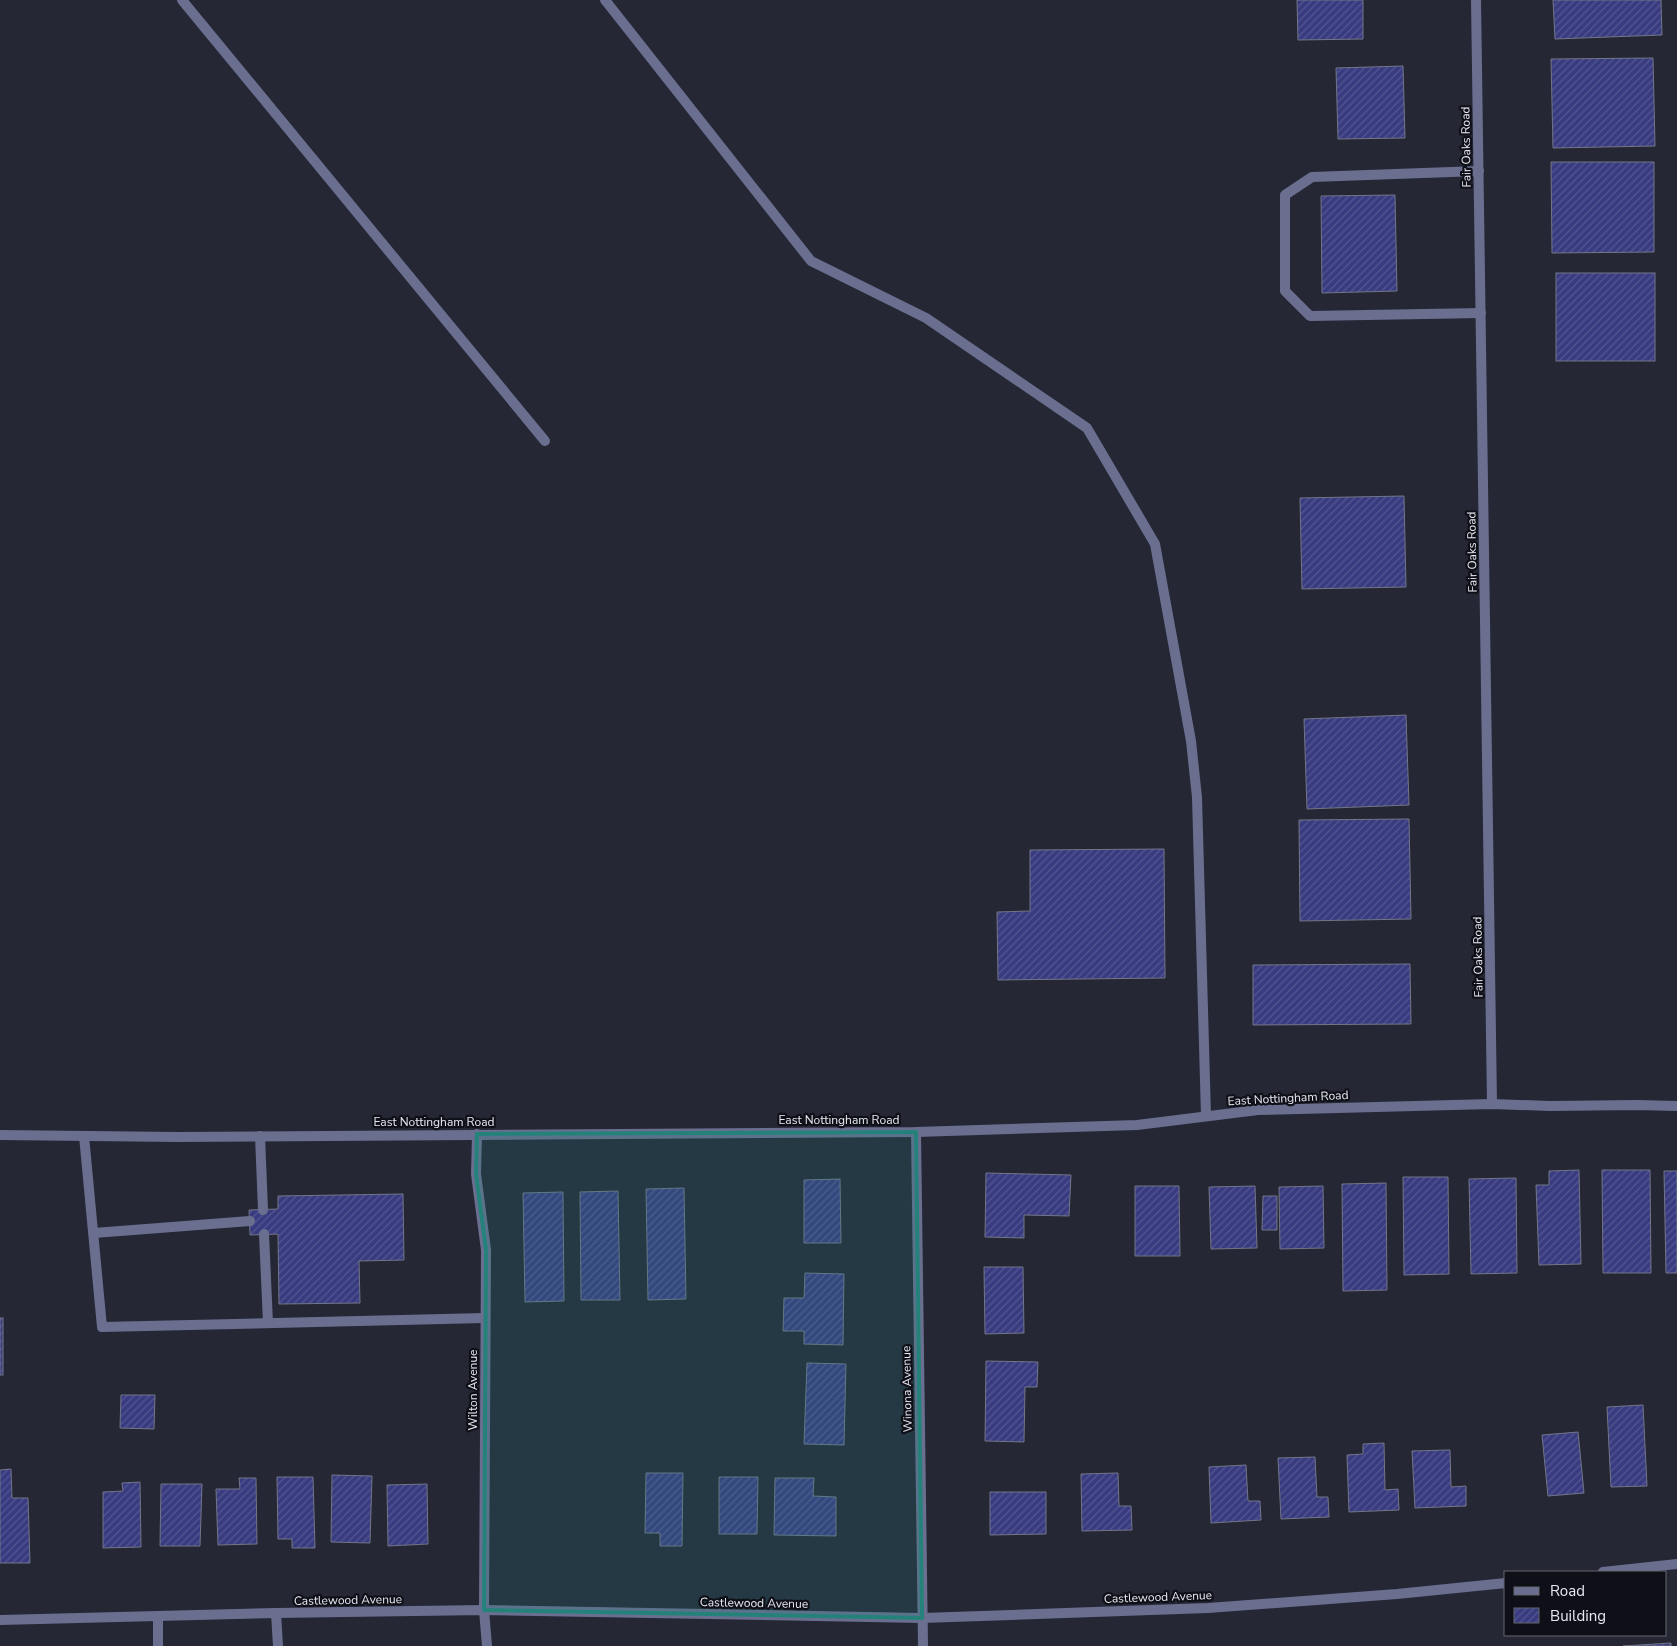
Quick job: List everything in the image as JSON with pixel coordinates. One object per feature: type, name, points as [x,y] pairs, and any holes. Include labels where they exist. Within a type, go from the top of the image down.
[{"type":"street","points":[[182,0],[544,441]]},
{"type":"street","points":[[605,0],[811,261],[926,318],[1087,428],[1155,544],[1191,741],[1197,797],[1206,1116]]},
{"type":"street","name":"Fair Oaks Road","points":[[1476,0],[1492,1104]]},
{"type":"street","points":[[1479,171],[1312,177],[1285,195],[1285,290],[1310,316],[1481,313]]},
{"type":"street","name":"East Nottingham Road","points":[[0,1135],[260,1136],[916,1132],[1137,1125],[1258,1110],[1492,1104],[1677,1106]]},
{"type":"street","name":"Winona Avenue","points":[[916,1132],[923,1646]]},
{"type":"street","name":"Wilton Avenue","points":[[477,1134],[476,1174],[486,1250],[484,1610],[487,1646]]},
{"type":"street","points":[[84,1136],[102,1327],[485,1318]]},
{"type":"street","points":[[260,1136],[263,1210]]},
{"type":"street","points":[[94,1234],[250,1221]]},
{"type":"street","points":[[264,1234],[268,1323]]},
{"type":"street","points":[[1612,1571],[1677,1564]]},
{"type":"street","name":"Castlewood Avenue","points":[[0,1620],[484,1610],[922,1618],[1208,1608],[1397,1594],[1504,1583]]},
{"type":"street","points":[[276,1613],[278,1646]]},
{"type":"street","points":[[158,1616],[158,1646]]},
{"type":"highlighted area","points":[[916,1132],[922,1618],[484,1610],[486,1250],[476,1174],[477,1134]]},
{"type":"building","points":[[1297,0],[1363,0],[1363,39],[1298,40]]},
{"type":"building","points":[[1553,0],[1661,0],[1662,35],[1555,39]]},
{"type":"building","points":[[1653,58],[1655,146],[1553,148],[1551,59]]},
{"type":"building","points":[[1403,66],[1405,138],[1338,139],[1336,68]]},
{"type":"building","points":[[1551,162],[1654,162],[1654,252],[1552,253]]},
{"type":"building","points":[[1395,195],[1397,291],[1322,293],[1321,196]]},
{"type":"building","points":[[1556,273],[1655,273],[1655,361],[1556,361]]},
{"type":"building","points":[[1404,496],[1406,587],[1302,589],[1300,498]]},
{"type":"building","points":[[1406,715],[1409,805],[1307,809],[1304,719]]},
{"type":"building","points":[[1409,819],[1411,919],[1300,921],[1299,820]]},
{"type":"building","points":[[1164,849],[1165,978],[998,980],[997,912],[1030,911],[1030,850]]},
{"type":"building","points":[[1410,964],[1411,1024],[1253,1025],[1253,965]]},
{"type":"building","points":[[1579,1170],[1581,1264],[1539,1265],[1536,1185],[1549,1185],[1549,1171]]},
{"type":"building","points":[[1602,1170],[1650,1170],[1651,1273],[1603,1273]]},
{"type":"building","points":[[1664,1171],[1677,1171],[1677,1273],[1666,1273]]},
{"type":"building","points":[[986,1173],[1071,1175],[1069,1216],[1024,1215],[1024,1238],[985,1237]]},
{"type":"building","points":[[1403,1177],[1448,1177],[1449,1274],[1404,1275]]},
{"type":"building","points":[[1516,1178],[1517,1273],[1471,1274],[1469,1179]]},
{"type":"building","points":[[840,1179],[841,1243],[804,1243],[804,1180]]},
{"type":"building","points":[[1386,1183],[1387,1290],[1343,1291],[1342,1184]]},
{"type":"building","points":[[1135,1186],[1179,1186],[1180,1256],[1135,1256]]},
{"type":"building","points":[[1255,1186],[1257,1248],[1211,1249],[1209,1187]]},
{"type":"building","points":[[1323,1186],[1324,1248],[1280,1249],[1279,1187]]},
{"type":"building","points":[[684,1188],[686,1299],[648,1300],[646,1189]]},
{"type":"building","points":[[618,1191],[620,1300],[581,1300],[580,1192]]},
{"type":"building","points":[[563,1192],[564,1301],[525,1302],[523,1193]]},
{"type":"building","points":[[403,1194],[404,1260],[359,1261],[360,1303],[279,1304],[278,1234],[250,1235],[249,1210],[278,1209],[278,1196]]},
{"type":"building","points":[[1263,1196],[1277,1196],[1277,1230],[1262,1230]]},
{"type":"building","points":[[984,1267],[1023,1267],[1024,1333],[985,1334]]},
{"type":"building","points":[[805,1273],[844,1274],[843,1345],[804,1344],[804,1331],[783,1331],[784,1298],[804,1298]]},
{"type":"building","points":[[0,1318],[3,1318],[3,1375],[0,1375]]},
{"type":"building","points":[[986,1361],[1038,1362],[1037,1387],[1025,1387],[1024,1442],[985,1441]]},
{"type":"building","points":[[807,1363],[846,1364],[844,1445],[804,1444]]},
{"type":"building","points":[[121,1395],[155,1395],[154,1429],[120,1428]]},
{"type":"building","points":[[1643,1405],[1647,1486],[1611,1487],[1607,1407]]},
{"type":"building","points":[[1578,1432],[1584,1493],[1548,1496],[1542,1435]]},
{"type":"building","points":[[1384,1443],[1385,1490],[1398,1489],[1399,1510],[1349,1512],[1347,1455],[1363,1454],[1363,1444]]},
{"type":"building","points":[[1450,1450],[1451,1487],[1466,1486],[1466,1506],[1415,1508],[1412,1451]]},
{"type":"building","points":[[1315,1457],[1317,1497],[1328,1497],[1329,1517],[1281,1519],[1278,1458]]},
{"type":"building","points":[[1246,1465],[1248,1501],[1260,1501],[1261,1520],[1211,1523],[1209,1467]]},
{"type":"building","points":[[11,1469],[12,1498],[28,1498],[30,1563],[0,1563],[0,1470]]},
{"type":"building","points":[[646,1473],[683,1473],[682,1546],[660,1546],[660,1533],[645,1533]]},
{"type":"building","points":[[1118,1473],[1119,1506],[1131,1506],[1132,1530],[1082,1531],[1081,1474]]},
{"type":"building","points":[[332,1475],[372,1476],[370,1543],[331,1542]]},
{"type":"building","points":[[277,1477],[313,1477],[315,1548],[292,1548],[292,1539],[278,1539]]},
{"type":"building","points":[[719,1477],[758,1477],[757,1534],[719,1534]]},
{"type":"building","points":[[239,1478],[256,1478],[257,1544],[218,1545],[216,1489],[240,1489]]},
{"type":"building","points":[[775,1478],[814,1478],[813,1496],[836,1497],[836,1536],[774,1535]]},
{"type":"building","points":[[140,1482],[141,1547],[103,1548],[103,1492],[123,1491],[122,1483]]},
{"type":"building","points":[[161,1484],[202,1484],[200,1546],[160,1546]]},
{"type":"building","points":[[427,1484],[428,1544],[388,1546],[387,1485]]},
{"type":"building","points":[[990,1492],[1046,1492],[1046,1534],[990,1535]]},
{"type":"building","points":[[1671,1643],[1671,1646],[1623,1646]]}]
